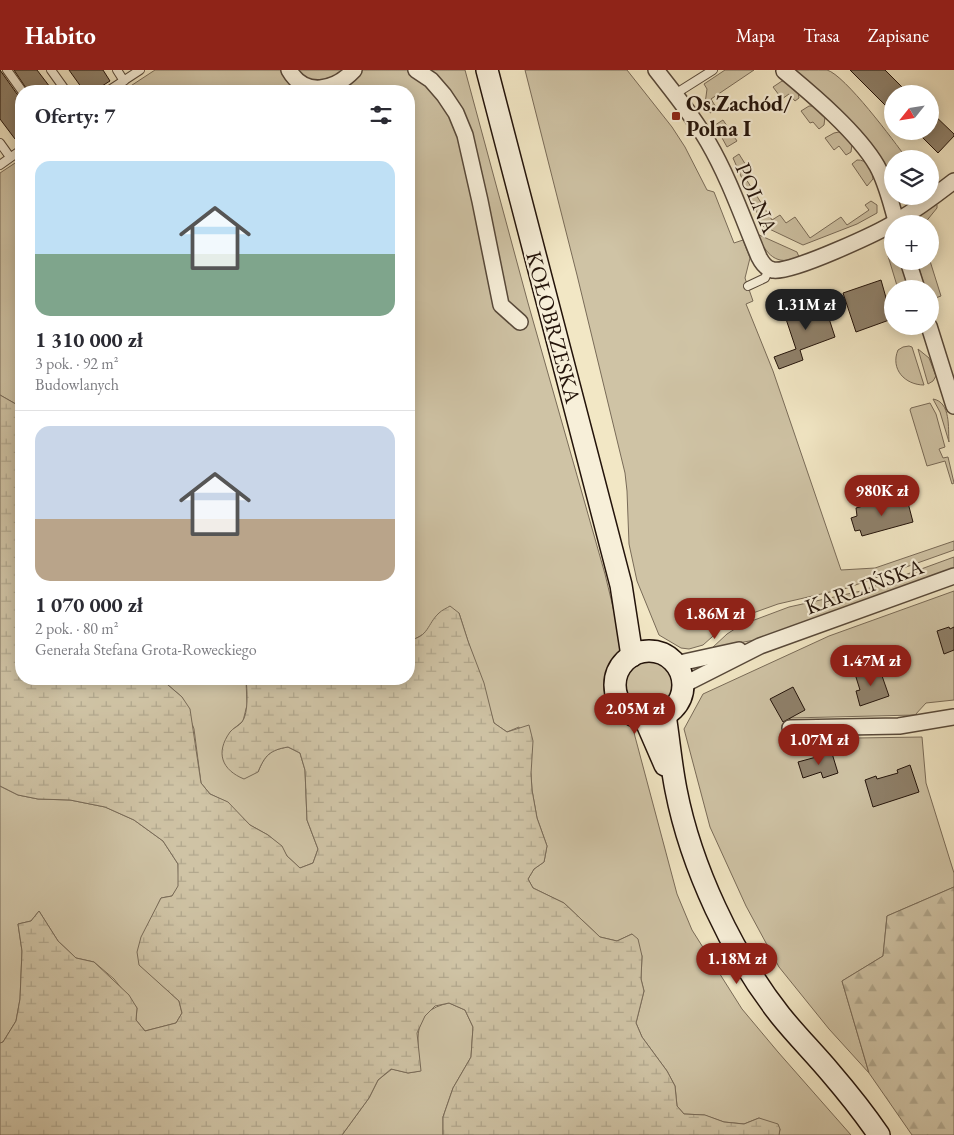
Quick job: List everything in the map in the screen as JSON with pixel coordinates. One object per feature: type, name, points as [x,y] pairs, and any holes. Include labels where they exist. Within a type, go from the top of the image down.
[{"type":"main road","name":"KOŁOBRZESKA","points":[[487,70],[621,585],[641,654]]},
{"type":"main road","points":[[641,654],[664,655],[675,664],[679,670],[683,685],[676,705],[655,717],[636,716],[622,705],[615,688],[619,669],[641,654]]},
{"type":"main road","points":[[655,717],[698,866],[721,920],[738,953],[780,1015],[849,1095],[879,1135]]},
{"type":"street","points":[[289,70],[293,76],[305,85]]},
{"type":"street","points":[[331,85],[342,81],[354,70]]},
{"type":"street","points":[[416,70],[431,80],[456,113],[465,135],[500,306],[520,322]]},
{"type":"street","name":"POLNA","points":[[656,70],[709,144],[725,175],[759,258],[769,269]]},
{"type":"street","points":[[783,70],[815,98],[865,149],[882,176],[894,215]]},
{"type":"street","points":[[907,215],[954,181]]},
{"type":"street","points":[[769,269],[784,270],[802,264],[884,228]]},
{"type":"street","points":[[932,335],[953,397]]},
{"type":"street","name":"KARLIŃSKA","points":[[683,685],[760,646],[954,576]]},
{"type":"street","name":"KARLIŃSKA","points":[[675,664],[760,646]]},
{"type":"street","points":[[790,728],[900,726],[954,717]]},
{"type":"lane","points":[[7,70],[18,85]]},
{"type":"lane","points":[[51,70],[62,85]]},
{"type":"lane","points":[[117,70],[124,80]]},
{"type":"lane","points":[[117,85],[140,70]]},
{"type":"lane","points":[[675,94],[713,70]]},
{"type":"lane","points":[[0,142],[10,158]]},
{"type":"lane","points":[[0,164],[15,154]]},
{"type":"lane","points":[[748,286],[766,278],[769,269]]},
{"type":"green space","points":[[155,70],[465,70],[528,303],[605,574],[623,649],[609,672],[606,682],[607,691],[616,709],[633,729],[677,894],[692,930],[742,1009],[851,1135],[779,1135],[780,1129],[759,1118],[744,1124],[724,1122],[704,1115],[684,1114],[677,1106],[675,1086],[667,1071],[642,1037],[636,1023],[644,991],[641,979],[642,956],[632,934],[617,941],[600,937],[564,903],[533,888],[528,879],[534,869],[544,862],[547,846],[537,818],[531,774],[519,727],[507,732],[494,723],[459,613],[415,639],[415,85],[132,85]]},
{"type":"green space","points":[[525,70],[627,70],[672,127],[685,147],[707,190],[714,192],[734,243],[743,240],[750,258],[745,278],[753,301],[746,304],[773,371],[841,570],[875,568],[954,541],[954,550],[847,588],[778,604],[739,618],[721,629],[703,645],[689,649],[681,648],[659,635],[637,581],[629,544],[625,473]]},
{"type":"green space","points":[[725,70],[754,70],[711,99],[717,109],[710,113],[705,104],[707,89],[704,84]]},
{"type":"green space","points":[[792,70],[827,70],[845,83],[869,110],[884,128],[884,140],[893,140],[901,150],[884,150],[884,179]]},
{"type":"green space","points":[[785,81],[798,92],[799,98],[795,101],[789,94],[782,99],[773,87]]},
{"type":"green space","points":[[809,106],[814,106],[825,117],[824,125],[819,129],[813,122],[810,123],[801,111]]},
{"type":"green space","points":[[723,120],[737,141],[727,147],[715,125]]},
{"type":"green space","points":[[839,132],[844,134],[852,144],[851,152],[846,155],[839,146],[834,150],[825,138]]},
{"type":"green space","points":[[739,154],[752,175],[746,179],[772,220],[780,215],[786,223],[795,217],[810,238],[841,217],[847,225],[869,210],[865,205],[871,201],[877,205],[877,213],[857,224],[803,245],[763,226],[733,158]]},
{"type":"green space","points":[[857,160],[864,161],[872,172],[873,179],[867,186],[852,164]]},
{"type":"green space","points":[[15,163],[15,404],[0,395],[0,173]]},
{"type":"green space","points":[[931,205],[937,205],[931,215],[919,215]]},
{"type":"green space","points":[[757,234],[797,252],[799,257],[784,260],[773,257],[768,253]]},
{"type":"green space","points":[[892,270],[903,270],[906,280],[895,280]]},
{"type":"green space","points":[[920,270],[933,270],[936,280],[922,280]]},
{"type":"green space","points":[[909,346],[912,347],[924,385],[905,379],[898,369],[896,357],[898,350]]},
{"type":"green space","points":[[918,349],[929,358],[936,376],[928,384]]},
{"type":"green space","points":[[0,395],[15,404],[15,685],[168,685],[182,697],[190,709],[201,783],[210,794],[228,802],[250,825],[268,835],[282,846],[287,856],[300,868],[313,863],[318,849],[307,820],[305,770],[300,753],[288,747],[272,752],[263,761],[258,772],[244,779],[230,771],[223,760],[222,754],[225,740],[231,731],[242,722],[246,713],[246,685],[415,685],[415,638],[424,633],[439,613],[450,606],[459,613],[484,683],[494,723],[507,732],[529,725],[533,741],[532,790],[537,818],[547,846],[544,862],[534,869],[528,879],[533,888],[564,903],[600,937],[617,941],[632,934],[638,939],[642,956],[641,979],[644,991],[636,1023],[642,1037],[667,1071],[675,1086],[677,1106],[684,1114],[705,1115],[724,1122],[744,1124],[759,1118],[778,1124],[780,1129],[779,1135],[443,1135],[443,1117],[453,1088],[471,1057],[473,1027],[465,1010],[449,1003],[435,1006],[425,1016],[417,1033],[421,1071],[408,1073],[391,1069],[378,1080],[369,1098],[342,1135],[0,1135],[0,1043],[3,1042],[16,1021],[20,999],[22,951],[18,924],[31,921],[39,911],[58,941],[76,958],[94,962],[129,995],[137,1008],[136,1020],[145,1031],[176,1023],[182,1013],[179,1001],[139,965],[137,952],[141,937],[161,898],[172,896],[178,886],[178,864],[163,841],[134,820],[105,807],[70,800],[38,799],[18,795],[0,786]]},
{"type":"green space","points":[[933,399],[939,401],[946,410],[949,442],[940,412]]},
{"type":"green space","points":[[930,403],[936,414],[945,447],[939,449],[943,458],[948,457],[954,483],[952,484],[945,461],[927,466],[910,410],[911,408]]},
{"type":"green space","points":[[954,557],[954,569],[760,639],[712,648],[727,634],[741,625],[789,607],[861,591]]},
{"type":"green space","points":[[954,591],[954,700],[926,703],[915,715],[790,718],[791,739],[922,737],[926,783],[954,873],[954,887],[887,916],[883,956],[842,981],[869,1073],[829,1029],[779,967],[746,906],[710,827],[684,729],[703,694],[829,636]]},
{"type":"green space","points":[[649,661],[658,663],[666,668],[671,676],[673,685],[671,694],[666,702],[658,707],[649,709],[640,707],[632,702],[627,694],[625,685],[627,676],[632,668],[640,663]]},
{"type":"green space","points":[[168,685],[246,685],[247,705],[243,721],[231,731],[258,772],[263,761],[272,752],[288,747],[300,753],[305,770],[307,820],[318,849],[313,863],[300,868],[287,856],[281,846],[268,835],[250,825],[227,802],[210,794],[201,783],[194,729],[182,697]]},
{"type":"green space","points":[[0,786],[18,795],[38,799],[70,800],[105,807],[134,820],[163,841],[178,864],[179,886],[172,896],[161,898],[152,917],[153,977],[179,1001],[182,1013],[176,1023],[145,1031],[136,1020],[137,1008],[114,979],[94,962],[76,958],[58,941],[39,911],[31,921],[18,924],[22,951],[20,999],[16,1021],[3,1042],[0,1043]]},
{"type":"green space","points":[[954,887],[954,1135],[912,1135],[869,1073],[842,981],[883,956],[887,916]]},
{"type":"green space","points":[[449,1003],[465,1010],[473,1027],[471,1057],[453,1088],[443,1117],[443,1135],[342,1135],[369,1098],[378,1080],[392,1069],[408,1073],[420,1071],[418,1038],[422,1020],[436,1007]]},
{"type":"building","points":[[0,70],[15,91],[15,139],[0,119]]},
{"type":"building","points":[[14,70],[37,70],[48,85],[24,85]]},
{"type":"building","points":[[69,70],[103,70],[110,81],[104,85],[80,85]]},
{"type":"building","points":[[850,70],[885,70],[900,85],[884,85],[884,104]]},
{"type":"building","points":[[939,120],[954,136],[939,152],[939,150],[935,150],[925,140],[939,140]]},
{"type":"building","points":[[881,280],[884,291],[884,322],[856,332],[843,293]]},
{"type":"building","points":[[823,300],[835,337],[800,350],[803,360],[779,369],[774,357],[796,349],[784,313]]},
{"type":"building","points":[[907,499],[913,522],[862,536],[860,530],[855,531],[851,518],[857,516],[856,508],[878,502],[879,506]]},
{"type":"building","points":[[949,627],[950,629],[954,627],[954,650],[944,654],[937,631]]},
{"type":"building","points":[[873,667],[875,675],[881,673],[889,696],[860,706],[856,691],[860,690],[855,674]]},
{"type":"building","points":[[793,687],[805,710],[783,722],[770,699]]},
{"type":"building","points":[[831,750],[838,773],[823,778],[821,772],[803,778],[798,762],[820,756],[819,754]]},
{"type":"building","points":[[910,765],[919,792],[873,807],[865,780],[876,776],[877,779],[898,773],[897,770]]},
{"type":"place","name":"Os.Zachód/ Polna I","points":[[676,116]]}]
